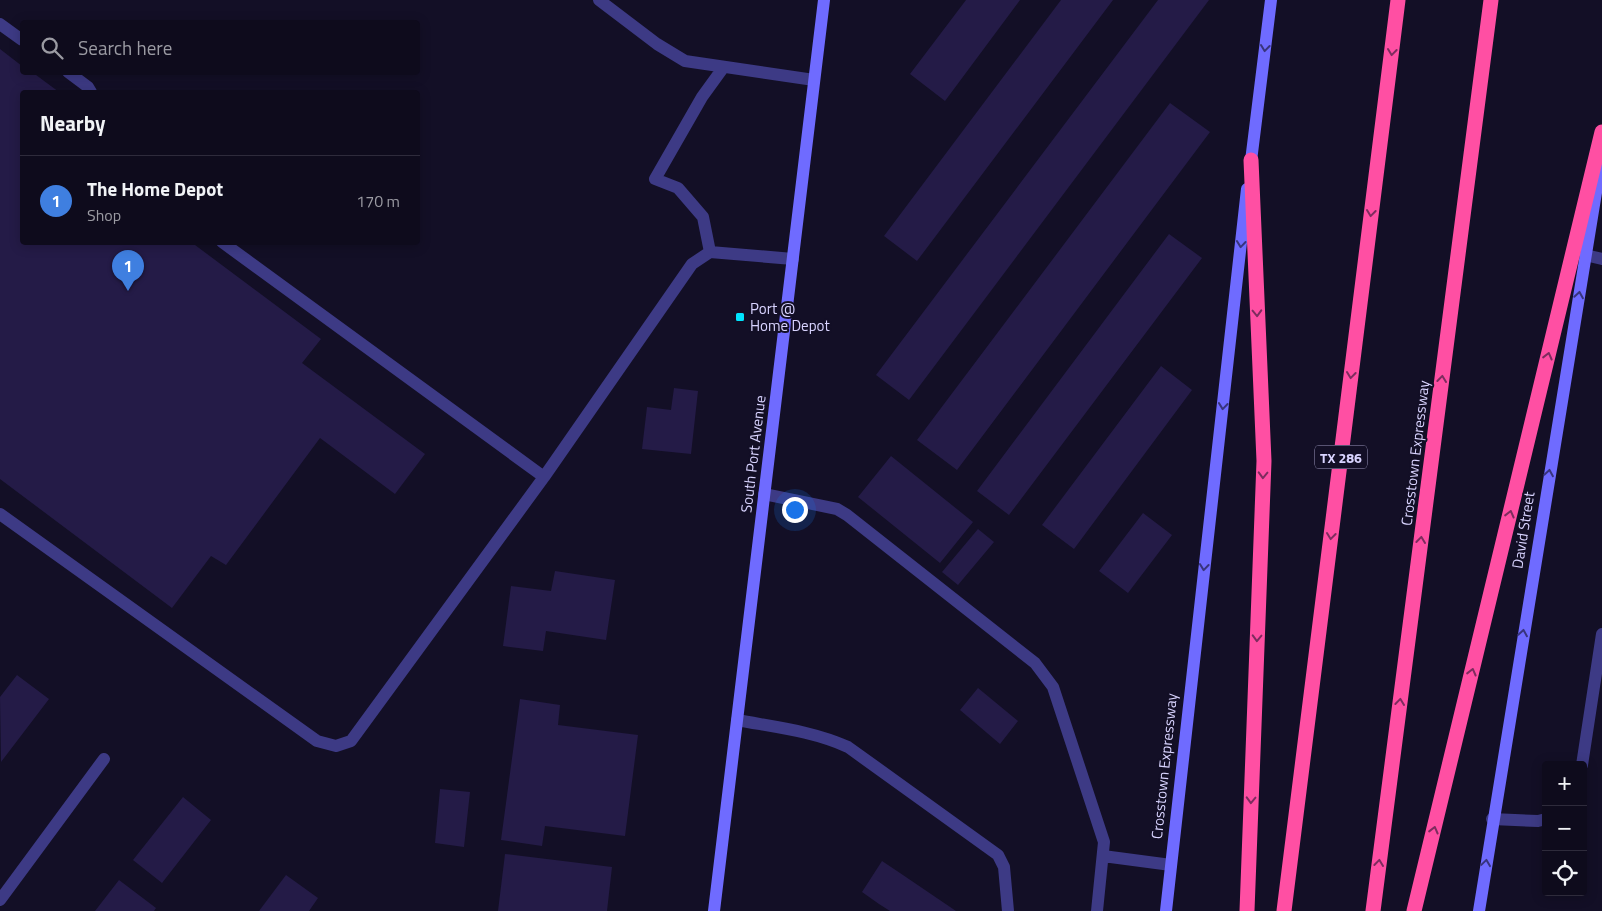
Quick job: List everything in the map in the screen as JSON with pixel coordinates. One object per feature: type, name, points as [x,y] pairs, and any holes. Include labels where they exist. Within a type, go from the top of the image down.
[{"type":"highway","name":"Crosstown Expressway","points":[[1373,911],[1491,0]]},
{"type":"highway","name":"TX 286","points":[[1284,911],[1398,2]]},
{"type":"highway","points":[[1414,911],[1602,132]]},
{"type":"highway","points":[[1247,911],[1264,461],[1251,160]]},
{"type":"main road","name":"South Port Avenue","points":[[714,911],[824,0]]},
{"type":"main road","name":"Crosstown Expressway","points":[[1166,911],[1251,160],[1271,0]]},
{"type":"main road","name":"David Street","points":[[1478,911],[1602,155]]},
{"type":"street","points":[[599,0],[657,44],[685,61],[814,80]]},
{"type":"street","points":[[0,24],[20,39]]},
{"type":"street","points":[[710,252],[703,217],[678,188],[655,179],[702,98],[723,68]]},
{"type":"street","points":[[72,75],[90,90]]},
{"type":"street","points":[[226,245],[544,477]]},
{"type":"street","points":[[0,514],[317,741],[336,746],[351,741],[544,477],[692,264],[710,252],[793,259]]},
{"type":"street","points":[[1586,255],[1602,259]]},
{"type":"street","points":[[764,494],[837,509],[847,515],[1035,663],[1053,686],[1104,842],[1098,911]]},
{"type":"street","points":[[1583,761],[1602,634]]},
{"type":"street","points":[[737,720],[824,738],[848,747],[998,855],[1004,867],[1008,911]]},
{"type":"street","points":[[0,900],[104,759]]},
{"type":"street","points":[[1492,819],[1538,822],[1542,820]]},
{"type":"street","points":[[1103,856],[1171,865]]},
{"type":"building","points":[[966,0],[1020,0],[945,101],[910,74]]},
{"type":"building","points":[[1061,0],[1113,0],[917,261],[884,236]]},
{"type":"building","points":[[1158,0],[1209,0],[909,400],[876,375]]},
{"type":"building","points":[[0,49],[20,64],[20,75],[36,75],[56,90],[20,90],[20,245],[195,245],[321,339],[302,363],[425,454],[395,494],[320,438],[226,565],[211,556],[172,608],[0,479]]},
{"type":"building","points":[[1170,103],[1210,132],[957,470],[917,440]]},
{"type":"building","points":[[1169,234],[1202,258],[1009,515],[977,491]]},
{"type":"building","points":[[1161,366],[1192,390],[1074,549],[1042,525]]},
{"type":"building","points":[[674,388],[698,391],[691,454],[642,449],[647,407],[671,410]]},
{"type":"building","points":[[891,456],[973,522],[940,563],[858,497]]},
{"type":"building","points":[[1143,513],[1172,535],[1128,593],[1099,571]]},
{"type":"building","points":[[978,529],[994,542],[958,585],[942,572]]},
{"type":"building","points":[[555,571],[615,580],[606,640],[546,631],[543,651],[503,646],[511,586],[551,591]]},
{"type":"building","points":[[17,675],[49,699],[1,762],[0,697]]},
{"type":"building","points":[[978,688],[1018,721],[1000,744],[960,710]]},
{"type":"building","points":[[520,699],[560,705],[558,725],[638,735],[625,836],[545,826],[542,846],[501,840]]},
{"type":"building","points":[[440,789],[470,792],[464,847],[435,843]]},
{"type":"building","points":[[183,797],[211,820],[162,883],[133,860]]},
{"type":"building","points":[[505,854],[612,867],[607,911],[498,911]]},
{"type":"building","points":[[882,861],[956,911],[890,911],[879,904],[862,892]]},
{"type":"building","points":[[286,875],[318,898],[309,911],[259,911]]},
{"type":"building","points":[[119,880],[156,908],[154,911],[95,911]]},
{"type":"place","name":"The Home Depot","points":[[128,291]]},
{"type":"place","name":"Port @ Home Depot","points":[[740,317]]}]
